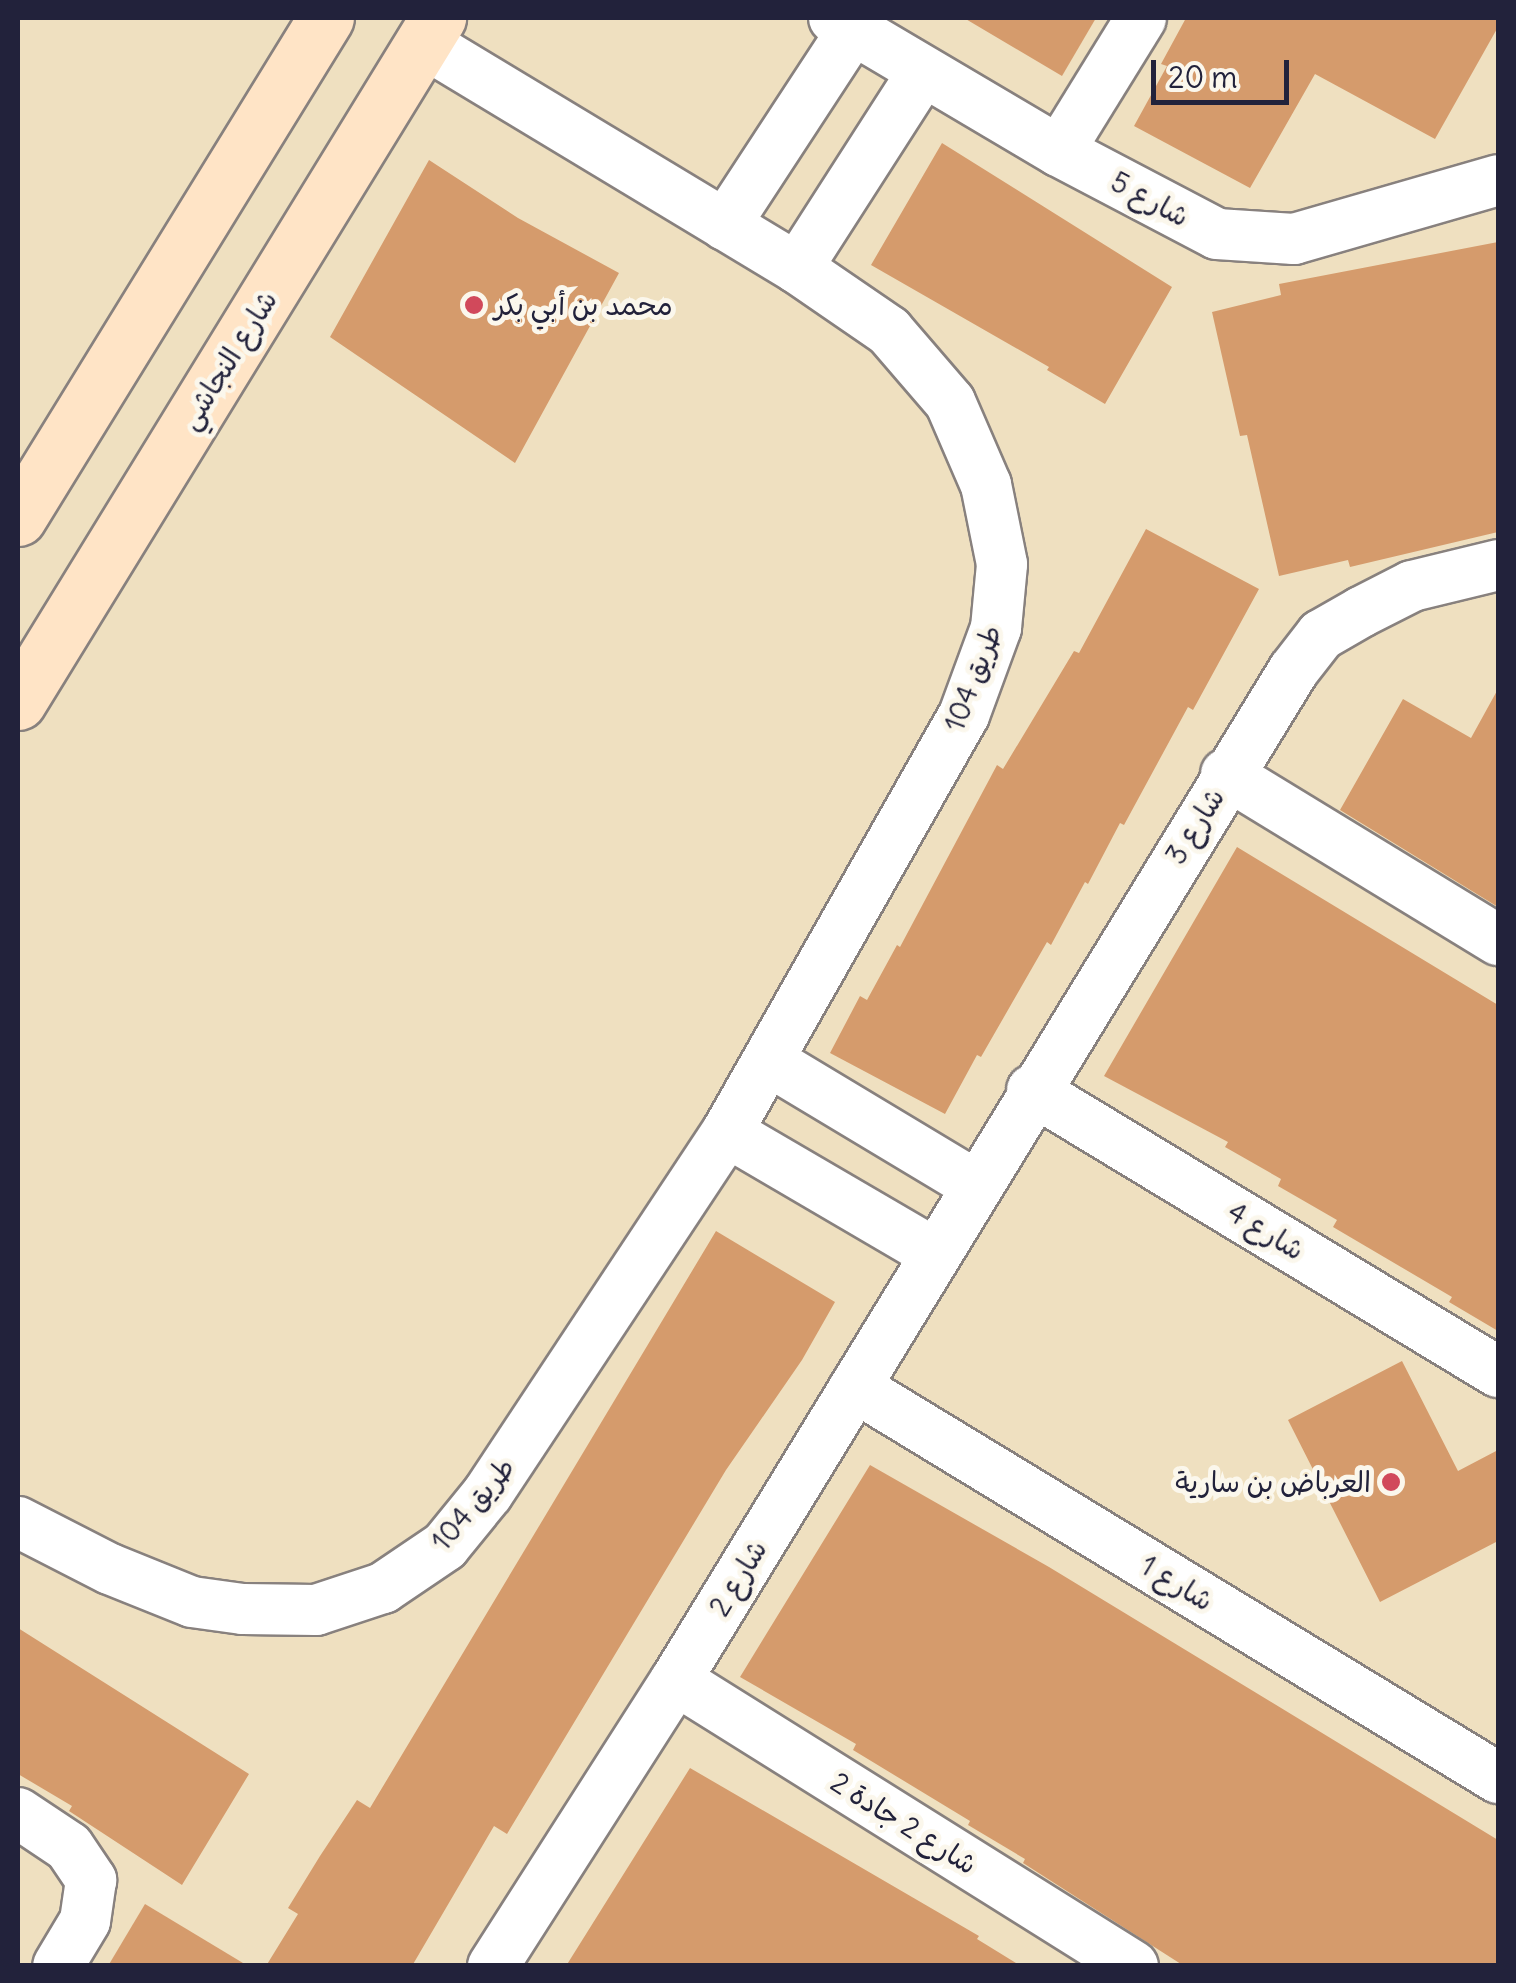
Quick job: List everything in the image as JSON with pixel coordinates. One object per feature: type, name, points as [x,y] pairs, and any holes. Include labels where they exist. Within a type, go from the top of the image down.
[{"type":"main road","points":[[18,518],[326,18]]},
{"type":"main road","name":"شارع النجاشي","points":[[18,702],[431,30]]},
{"type":"street","points":[[1059,151],[1141,18]]},
{"type":"street","points":[[725,225],[843,24]]},
{"type":"street","name":"شارع 5","points":[[843,24],[1059,151],[1216,234],[1294,239],[1484,184]]},
{"type":"street","name":"طريق 104","points":[[18,1522],[110,1569],[192,1602],[244,1609],[316,1610],[383,1588],[445,1546],[488,1493],[727,1132],[964,715],[996,628],[1002,564],[986,485],[950,402],[889,330],[431,30]]},
{"type":"street","points":[[797,268],[923,72]]},
{"type":"street","points":[[1484,184],[1498,140]]},
{"type":"street","name":"شارع 3","points":[[976,1185],[1226,774],[1322,635],[1412,586],[1498,566]]},
{"type":"street","points":[[1226,774],[1498,940]]},
{"type":"street","points":[[769,1061],[976,1185]]},
{"type":"street","name":"شارع 4","points":[[1032,1090],[1498,1372]]},
{"type":"street","points":[[727,1132],[934,1253]]},
{"type":"street","name":"شارع 2","points":[[493,1966],[676,1680],[976,1185]]},
{"type":"street","name":"شارع 1","points":[[855,1387],[1498,1778]]},
{"type":"street","name":"شارع 2 جادة 2","points":[[676,1680],[1133,1966]]},
{"type":"street","points":[[18,1813],[69,1846],[91,1880],[86,1921],[58,1966]]},
{"type":"building","points":[[964,18],[1096,18],[1062,76]]},
{"type":"building","points":[[1186,18],[1498,18],[1498,27],[1435,139],[1315,74],[1250,188],[1134,126],[1167,66],[1161,64]]},
{"type":"building","points":[[942,143],[1172,287],[1105,404],[1047,370],[1049,367],[871,265]]},
{"type":"building","name":"محمد بن أبي بكر","points":[[429,160],[518,218],[619,273],[515,463],[330,337]]},
{"type":"building","points":[[1498,242],[1498,532],[1350,567],[1348,560],[1279,576],[1247,435],[1240,436],[1212,312],[1281,295],[1279,284]]},
{"type":"building","points":[[1146,529],[1259,589],[1193,710],[1188,707],[1124,825],[1120,823],[1088,884],[1085,882],[1051,945],[1047,942],[945,1114],[830,1053],[860,996],[867,1000],[897,945],[900,947],[997,765],[1003,769],[1074,651],[1079,653]]},
{"type":"building","points":[[1498,689],[1498,907],[1340,810],[1403,699],[1471,738]]},
{"type":"building","points":[[1237,847],[1498,1005],[1498,1331],[1449,1302],[1452,1297],[1333,1227],[1337,1220],[1278,1186],[1281,1179],[1225,1147],[1228,1142],[1104,1076]]},
{"type":"building","points":[[716,1231],[835,1302],[802,1360],[726,1470],[507,1834],[494,1826],[412,1966],[266,1966],[298,1914],[288,1908],[357,1800],[370,1808]]},
{"type":"building","name":"العرباض بن سارية","points":[[1402,1361],[1458,1471],[1498,1450],[1498,1541],[1380,1602],[1288,1420]]},
{"type":"building","points":[[870,1465],[1049,1567],[1498,1840],[1498,1966],[1184,1966],[1023,1863],[1025,1859],[968,1825],[970,1821],[853,1750],[856,1744],[740,1677]]},
{"type":"building","points":[[18,1628],[249,1774],[182,1885],[69,1811],[72,1806],[18,1774]]},
{"type":"building","points":[[690,1768],[979,1936],[977,1939],[1021,1966],[566,1966]]},
{"type":"building","points":[[145,1904],[248,1966],[108,1966]]},
{"type":"place","name":"محمد بن أبي بكر","points":[[474,305]]},
{"type":"place","name":"العرباض بن سارية","points":[[1391,1482]]}]
